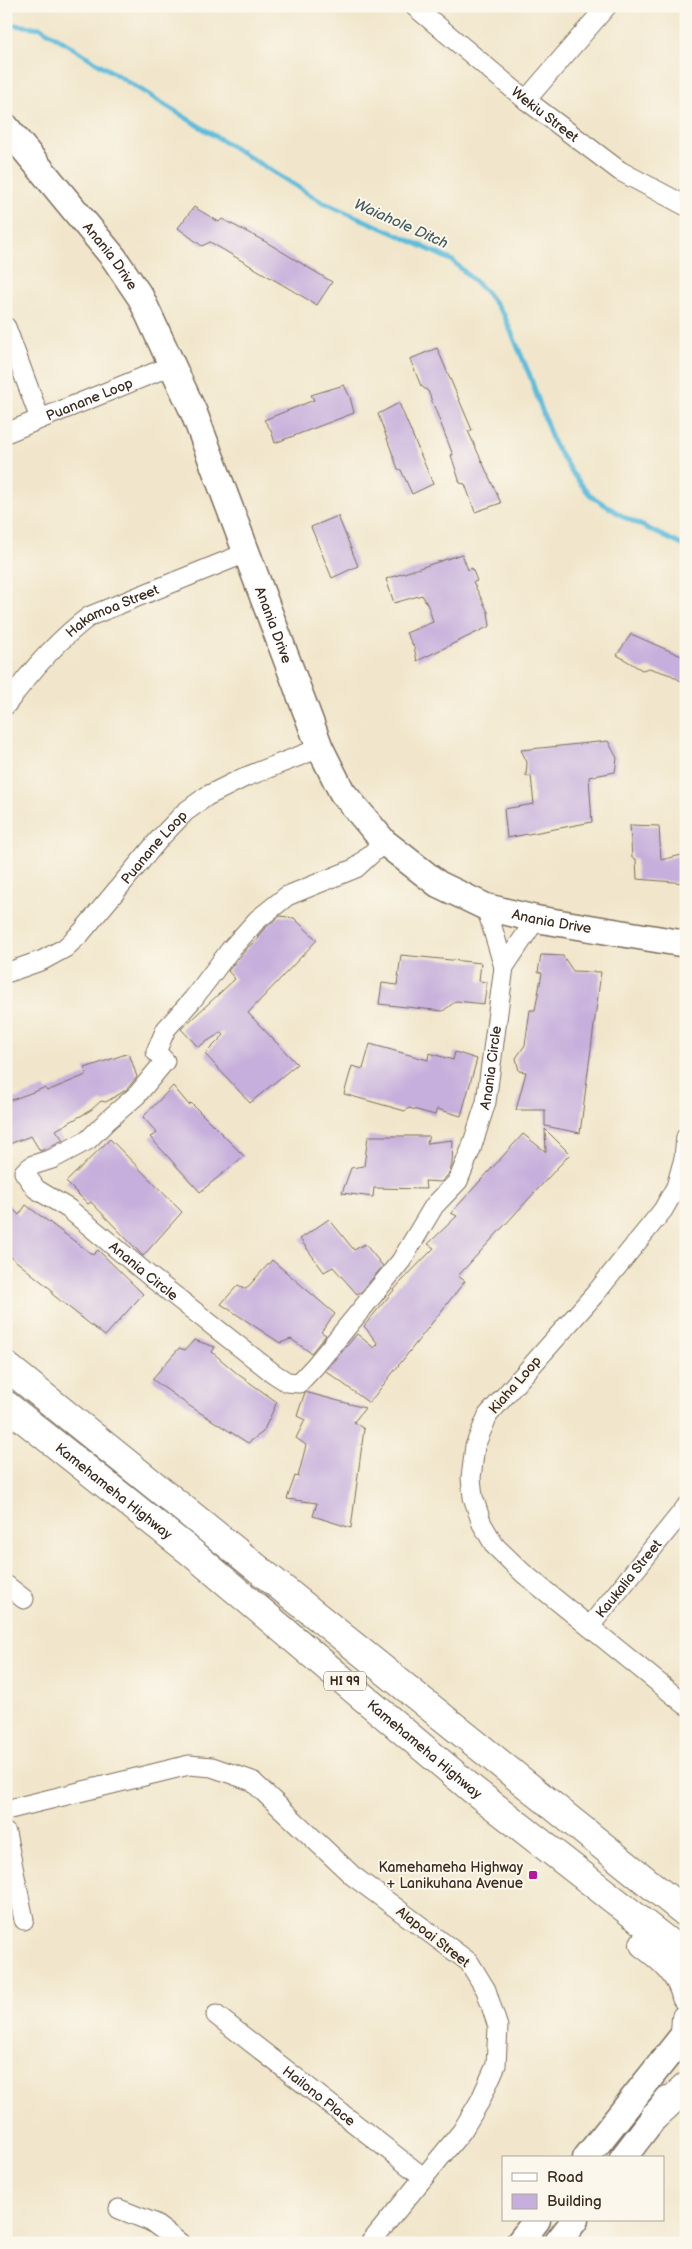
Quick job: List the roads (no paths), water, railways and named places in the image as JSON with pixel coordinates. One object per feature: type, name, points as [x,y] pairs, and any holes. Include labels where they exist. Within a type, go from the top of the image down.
[{"type":"main road","name":"HI 99","points":[[6,1366],[686,1912]]},
{"type":"main road","name":"Kamehameha Highway","points":[[6,1405],[192,1553],[472,1788],[686,1956]]},
{"type":"main road","points":[[437,1711],[602,1824],[686,1893]]},
{"type":"main road","points":[[472,1788],[618,1924],[662,1958],[682,1982],[686,1997]]},
{"type":"main road","points":[[655,2116],[686,2087]]},
{"type":"street","name":"Wekiu Street","points":[[414,6],[526,100],[620,171],[686,206]]},
{"type":"street","points":[[526,100],[607,6]]},
{"type":"street","name":"Anania Drive","points":[[6,126],[114,258],[141,298],[194,413],[320,748],[342,792],[384,842],[438,884],[486,907],[536,919],[686,944]]},
{"type":"street","points":[[6,327],[40,419]]},
{"type":"street","name":"Puanane Loop","points":[[6,433],[173,366]]},
{"type":"street","name":"Hakamoa Street","points":[[6,705],[23,682],[70,630],[90,616],[246,553]]},
{"type":"street","name":"Puanane Loop","points":[[6,973],[42,960],[65,948],[81,933],[161,837],[192,806],[242,778],[320,748]]},
{"type":"street","name":"Anania Circle","points":[[384,842],[356,868],[286,896],[257,920],[230,950],[193,999],[166,1029],[156,1052],[165,1060],[137,1095],[88,1140],[52,1159],[32,1165],[24,1172],[36,1189],[69,1209],[152,1278],[272,1373],[287,1382],[298,1383],[316,1366],[401,1261],[434,1206],[458,1181],[471,1149],[486,1102],[504,967],[486,907]]},
{"type":"street","name":"Anania Circle","points":[[504,967],[536,919]]},
{"type":"street","name":"Kiaha Loop","points":[[686,1136],[684,1158],[676,1187],[663,1210],[595,1294],[488,1415],[475,1446],[471,1478],[472,1497],[482,1524],[495,1546],[522,1573],[686,1705]]},
{"type":"street","name":"Kaukalia Street","points":[[590,1626],[686,1507]]},
{"type":"street","points":[[6,1585],[24,1599]]},
{"type":"street","name":"Alapoai Street","points":[[6,1810],[189,1765],[212,1766],[252,1782],[353,1876],[469,1962],[486,1990],[498,2027],[496,2065],[480,2101],[462,2131],[370,2243]]},
{"type":"street","points":[[6,1833],[24,1920]]},
{"type":"street","name":"Hailono Place","points":[[216,2015],[423,2178]]},
{"type":"street","points":[[588,2156],[685,2028]]},
{"type":"street","points":[[625,2156],[686,2076]]},
{"type":"street","points":[[118,2209],[152,2222],[180,2243]]},
{"type":"street","points":[[519,2243],[535,2222]]},
{"type":"street","points":[[558,2243],[574,2222]]},
{"type":"waterway","name":"Waiahole Ditch","points":[[6,24],[41,28],[320,201],[453,261],[485,291],[504,315],[530,376],[553,442],[572,473],[591,496],[624,517],[686,547]]},
{"type":"place","name":"Kamehameha Highway + Lanikuhana Avenue","points":[[533,1875]]}]
